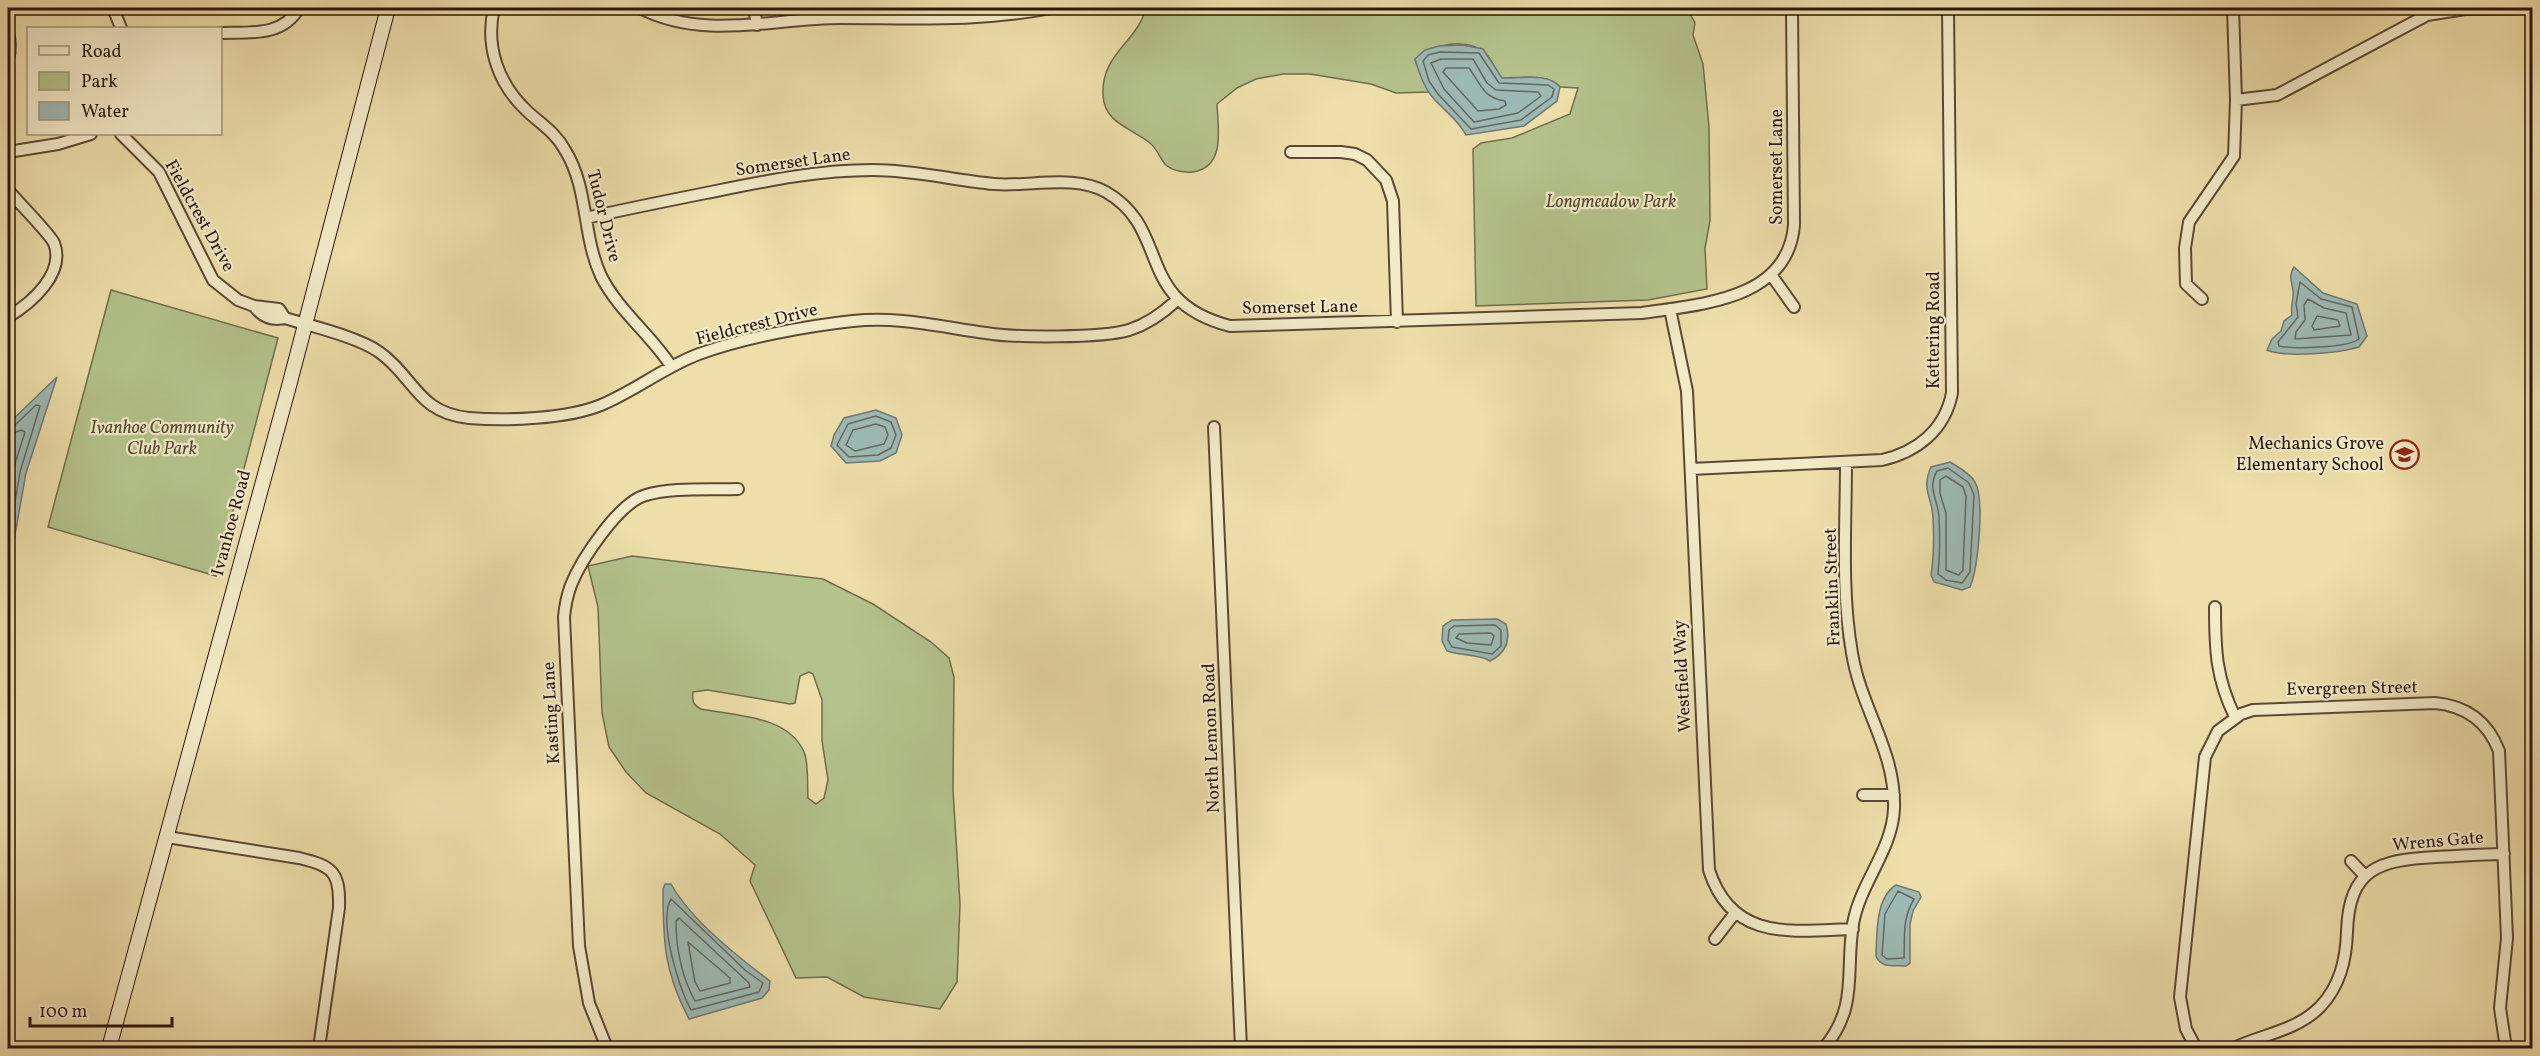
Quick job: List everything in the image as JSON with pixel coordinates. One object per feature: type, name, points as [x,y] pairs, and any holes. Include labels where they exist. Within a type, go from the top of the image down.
[{"type":"main road","name":"Ivanhoe Road","points":[[109,1048],[388,8]]},
{"type":"street","points":[[113,8],[122,27]]},
{"type":"street","points":[[222,33],[273,31],[292,19],[299,8]]},
{"type":"street","name":"Tudor Drive","points":[[494,8],[491,42],[497,68],[511,94],[547,126],[565,149],[583,192],[592,253],[602,277],[671,366]]},
{"type":"street","points":[[640,8],[656,16],[696,26],[731,28],[840,18],[948,20],[1051,8]]},
{"type":"street","points":[[754,8],[757,25]]},
{"type":"street","name":"Somerset Lane","points":[[586,218],[766,181],[823,172],[892,171],[938,174],[994,184],[1071,183],[1105,192],[1128,209],[1142,229],[1155,265],[1177,300],[1201,316],[1230,326],[1642,313],[1670,309],[1713,301],[1753,289],[1772,276],[1789,251],[1794,225],[1792,8]]},
{"type":"street","name":"Kettering Road","points":[[1691,469],[1846,462],[1895,457],[1922,444],[1940,425],[1950,401],[1948,8]]},
{"type":"street","points":[[2202,299],[2186,284],[2186,248],[2189,222],[2234,156],[2236,100],[2233,8]]},
{"type":"street","points":[[2236,100],[2277,95],[2427,15],[2465,8],[2532,8]]},
{"type":"street","points":[[8,152],[58,144],[88,135]]},
{"type":"street","name":"Fieldcrest Drive","points":[[122,135],[159,172],[213,280],[238,300],[254,306],[261,315],[277,320],[285,318],[373,348],[392,362],[422,398],[446,413],[461,417],[517,417],[579,412],[617,397],[671,366],[733,344],[855,320],[894,319],[1019,336],[1120,332],[1154,319],[1177,300]]},
{"type":"street","points":[[1291,152],[1355,154],[1367,160],[1386,180],[1393,201],[1397,322]]},
{"type":"street","points":[[8,190],[54,243],[55,261],[50,280],[20,310],[8,317]]},
{"type":"street","points":[[1772,276],[1794,307]]},
{"type":"street","name":"Westfield Way","points":[[1670,309],[1687,391],[1709,870],[1714,886],[1735,913],[1750,923],[1771,929],[1853,929]]},
{"type":"street","name":"North Lemon Road","points":[[1214,427],[1241,1048]]},
{"type":"street","name":"Franklin Street","points":[[1824,1048],[1844,1018],[1849,999],[1853,929],[1865,887],[1890,832],[1894,795],[1889,756],[1861,691],[1852,651],[1848,617],[1846,462]]},
{"type":"street","name":"Kasting Lane","points":[[607,1048],[587,995],[579,946],[564,616],[566,600],[578,571],[622,510],[633,500],[655,493],[738,489]]},
{"type":"street","points":[[2216,607],[2217,664],[2224,695],[2235,717]]},
{"type":"street","name":"Evergreen Street","points":[[2196,1048],[2186,1029],[2180,996],[2201,782],[2205,757],[2218,731],[2235,717],[2253,710],[2272,707],[2435,703],[2462,708],[2486,726],[2499,751],[2507,938],[2500,1008],[2506,1048]]},
{"type":"street","points":[[1863,795],[1894,795]]},
{"type":"street","points":[[167,837],[319,862],[332,870],[338,878],[339,908],[319,1048]]},
{"type":"street","name":"Wrens Gate","points":[[2234,1048],[2288,1028],[2320,1006],[2342,972],[2346,951],[2347,910],[2351,896],[2370,870],[2398,859],[2504,854]]},
{"type":"street","points":[[2351,861],[2365,876]]},
{"type":"street","points":[[1715,939],[1735,913]]},
{"type":"green space","name":"Longmeadow Park","points":[[1146,8],[1687,8],[1695,23],[1693,35],[1703,64],[1709,127],[1710,221],[1705,248],[1707,289],[1648,300],[1476,306],[1473,149],[1481,143],[1512,138],[1570,114],[1578,88],[1560,87],[1541,78],[1502,78],[1486,54],[1470,45],[1440,46],[1422,54],[1415,60],[1429,92],[1396,93],[1371,84],[1310,74],[1283,74],[1256,79],[1237,88],[1217,104],[1218,145],[1211,163],[1204,169],[1193,172],[1170,168],[1151,144],[1108,113],[1103,95],[1104,81],[1113,58],[1135,30]]},
{"type":"green space","name":"Ivanhoe Community Club Park","points":[[111,290],[278,338],[216,576],[48,527]]},
{"type":"green space","points":[[632,556],[823,579],[873,604],[931,642],[949,658],[954,677],[953,790],[960,904],[957,982],[940,1009],[864,997],[827,977],[796,978],[750,881],[755,865],[720,834],[646,793],[626,772],[609,747],[602,713],[598,607],[588,566]],"holes":[[[809,672],[813,674],[822,700],[822,741],[828,780],[824,798],[816,804],[808,798],[804,752],[786,731],[759,719],[701,709],[695,704],[693,698],[693,692],[708,690],[790,704],[795,703],[800,676]]]},
{"type":"water","points":[[8,8],[16,48],[13,62],[8,68]]},
{"type":"water","points":[[1463,45],[1483,49],[1502,78],[1533,77],[1555,82],[1560,87],[1557,101],[1524,126],[1466,135],[1456,121],[1430,95],[1415,59],[1425,50],[1439,46]]},
{"type":"water","points":[[2294,267],[2323,293],[2357,304],[2367,336],[2359,347],[2313,354],[2286,354],[2267,350],[2272,339],[2281,331],[2284,321],[2292,315],[2291,276]]},
{"type":"water","points":[[57,377],[26,473],[8,574],[8,424]]},
{"type":"water","points":[[876,410],[896,418],[902,435],[896,453],[880,461],[846,463],[831,446],[834,435],[844,418]]},
{"type":"water","points":[[1950,462],[1964,470],[1973,479],[1980,503],[1976,565],[1970,587],[1962,590],[1934,582],[1931,575],[1933,525],[1927,487],[1928,475],[1931,467]]},
{"type":"water","points":[[1497,619],[1506,624],[1508,636],[1506,646],[1495,658],[1490,661],[1481,657],[1447,651],[1442,641],[1443,626],[1452,620]]},
{"type":"water","points":[[665,884],[671,884],[690,911],[716,937],[770,981],[769,990],[762,998],[689,1019],[674,986],[667,956],[663,908]]},
{"type":"water","points":[[1896,885],[1919,892],[1921,897],[1913,911],[1910,924],[1910,963],[1906,966],[1885,965],[1876,956],[1877,927],[1881,907],[1884,898]]},
{"type":"place","name":"Mechanics Grove Elementary School","points":[[2405,454]]}]
